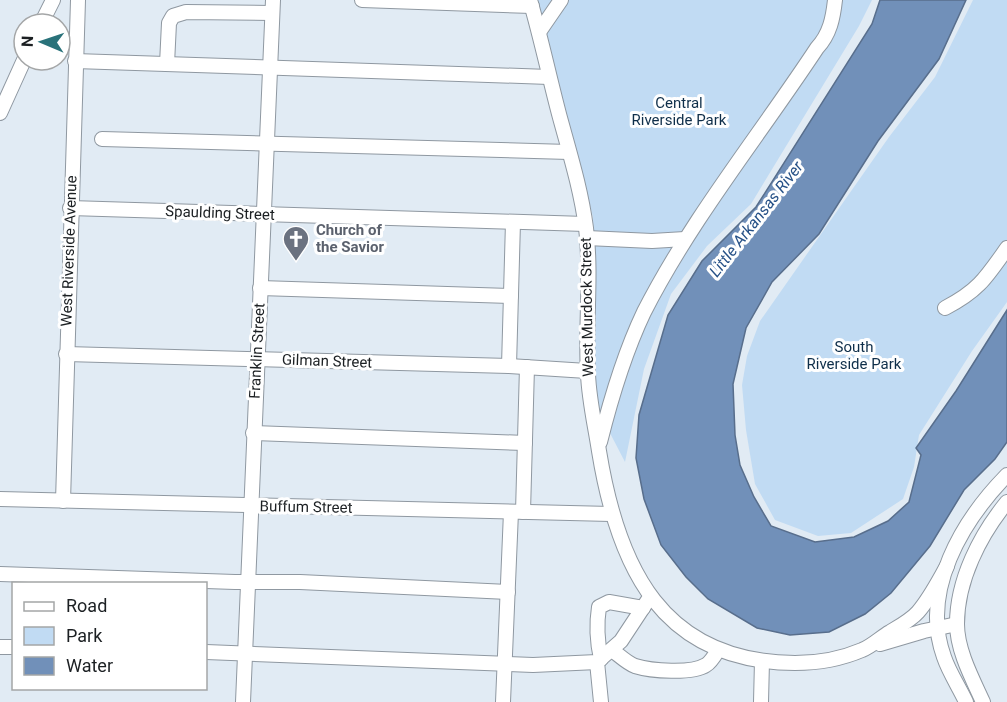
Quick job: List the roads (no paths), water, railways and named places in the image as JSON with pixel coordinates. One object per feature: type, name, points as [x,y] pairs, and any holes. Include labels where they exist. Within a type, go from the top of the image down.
[{"type":"street","name":"West Riverside Avenue","points":[[63,501],[78,0]]},
{"type":"street","points":[[362,0],[531,3]]},
{"type":"street","points":[[539,32],[561,0]]},
{"type":"street","points":[[817,48],[828,16],[829,0]]},
{"type":"street","points":[[598,447],[611,397],[644,313],[685,238],[824,40],[830,30],[835,0]]},
{"type":"street","name":"West Murdock Street","points":[[531,3],[569,152],[586,231],[589,299],[587,371],[598,447],[611,514],[646,602],[718,650],[762,662],[813,663],[957,624]]},
{"type":"street","points":[[167,64],[169,23],[173,16],[186,12],[272,7]]},
{"type":"street","name":"Franklin Street","points":[[243,702],[272,7]]},
{"type":"street","points":[[75,61],[549,77]]},
{"type":"street","points":[[0,113],[19,72]]},
{"type":"street","points":[[102,139],[569,152]]},
{"type":"street","name":"Spaulding Street","points":[[70,208],[513,222],[652,241],[685,238]]},
{"type":"street","points":[[508,366],[513,222]]},
{"type":"street","points":[[945,308],[977,289],[1007,248]]},
{"type":"street","points":[[260,288],[511,296]]},
{"type":"street","name":"Gilman Street","points":[[66,354],[508,366],[587,371]]},
{"type":"street","points":[[503,702],[508,592],[525,443],[527,367]]},
{"type":"street","points":[[253,433],[525,443]]},
{"type":"street","points":[[863,650],[917,612],[933,592],[972,518],[1007,475]]},
{"type":"street","name":"Buffum Street","points":[[0,499],[611,514]]},
{"type":"street","points":[[983,702],[966,660],[957,624],[963,583],[970,564],[979,545],[1007,502]]},
{"type":"street","points":[[947,566],[938,602],[937,628],[943,656],[966,702]]},
{"type":"street","points":[[0,574],[300,582],[508,592]]},
{"type":"street","points":[[601,702],[597,643],[599,607],[609,602],[646,602]]},
{"type":"street","points":[[207,652],[533,665],[599,661],[621,641],[646,602]]},
{"type":"street","points":[[612,650],[634,666],[681,670],[696,669],[706,665],[718,650]]},
{"type":"street","points":[[761,702],[762,662]]},
{"type":"water","name":"Little Arkansas River","points":[[880,0],[966,0],[939,59],[878,141],[819,234],[772,282],[746,328],[733,384],[735,435],[740,465],[754,497],[771,526],[815,542],[854,537],[888,521],[909,502],[921,455],[916,448],[956,391],[1007,310],[1007,442],[995,459],[964,490],[930,546],[891,593],[865,614],[829,632],[790,635],[757,628],[708,599],[686,577],[661,545],[644,499],[636,458],[639,415],[668,315],[702,261],[756,207],[872,24]]},
{"type":"place","name":"Church of the Savior","points":[[296,262]]},
{"type":"park label","name":"Central Riverside Park","points":[[679,112]]},
{"type":"park label","name":"South Riverside Park","points":[[854,356]]}]
